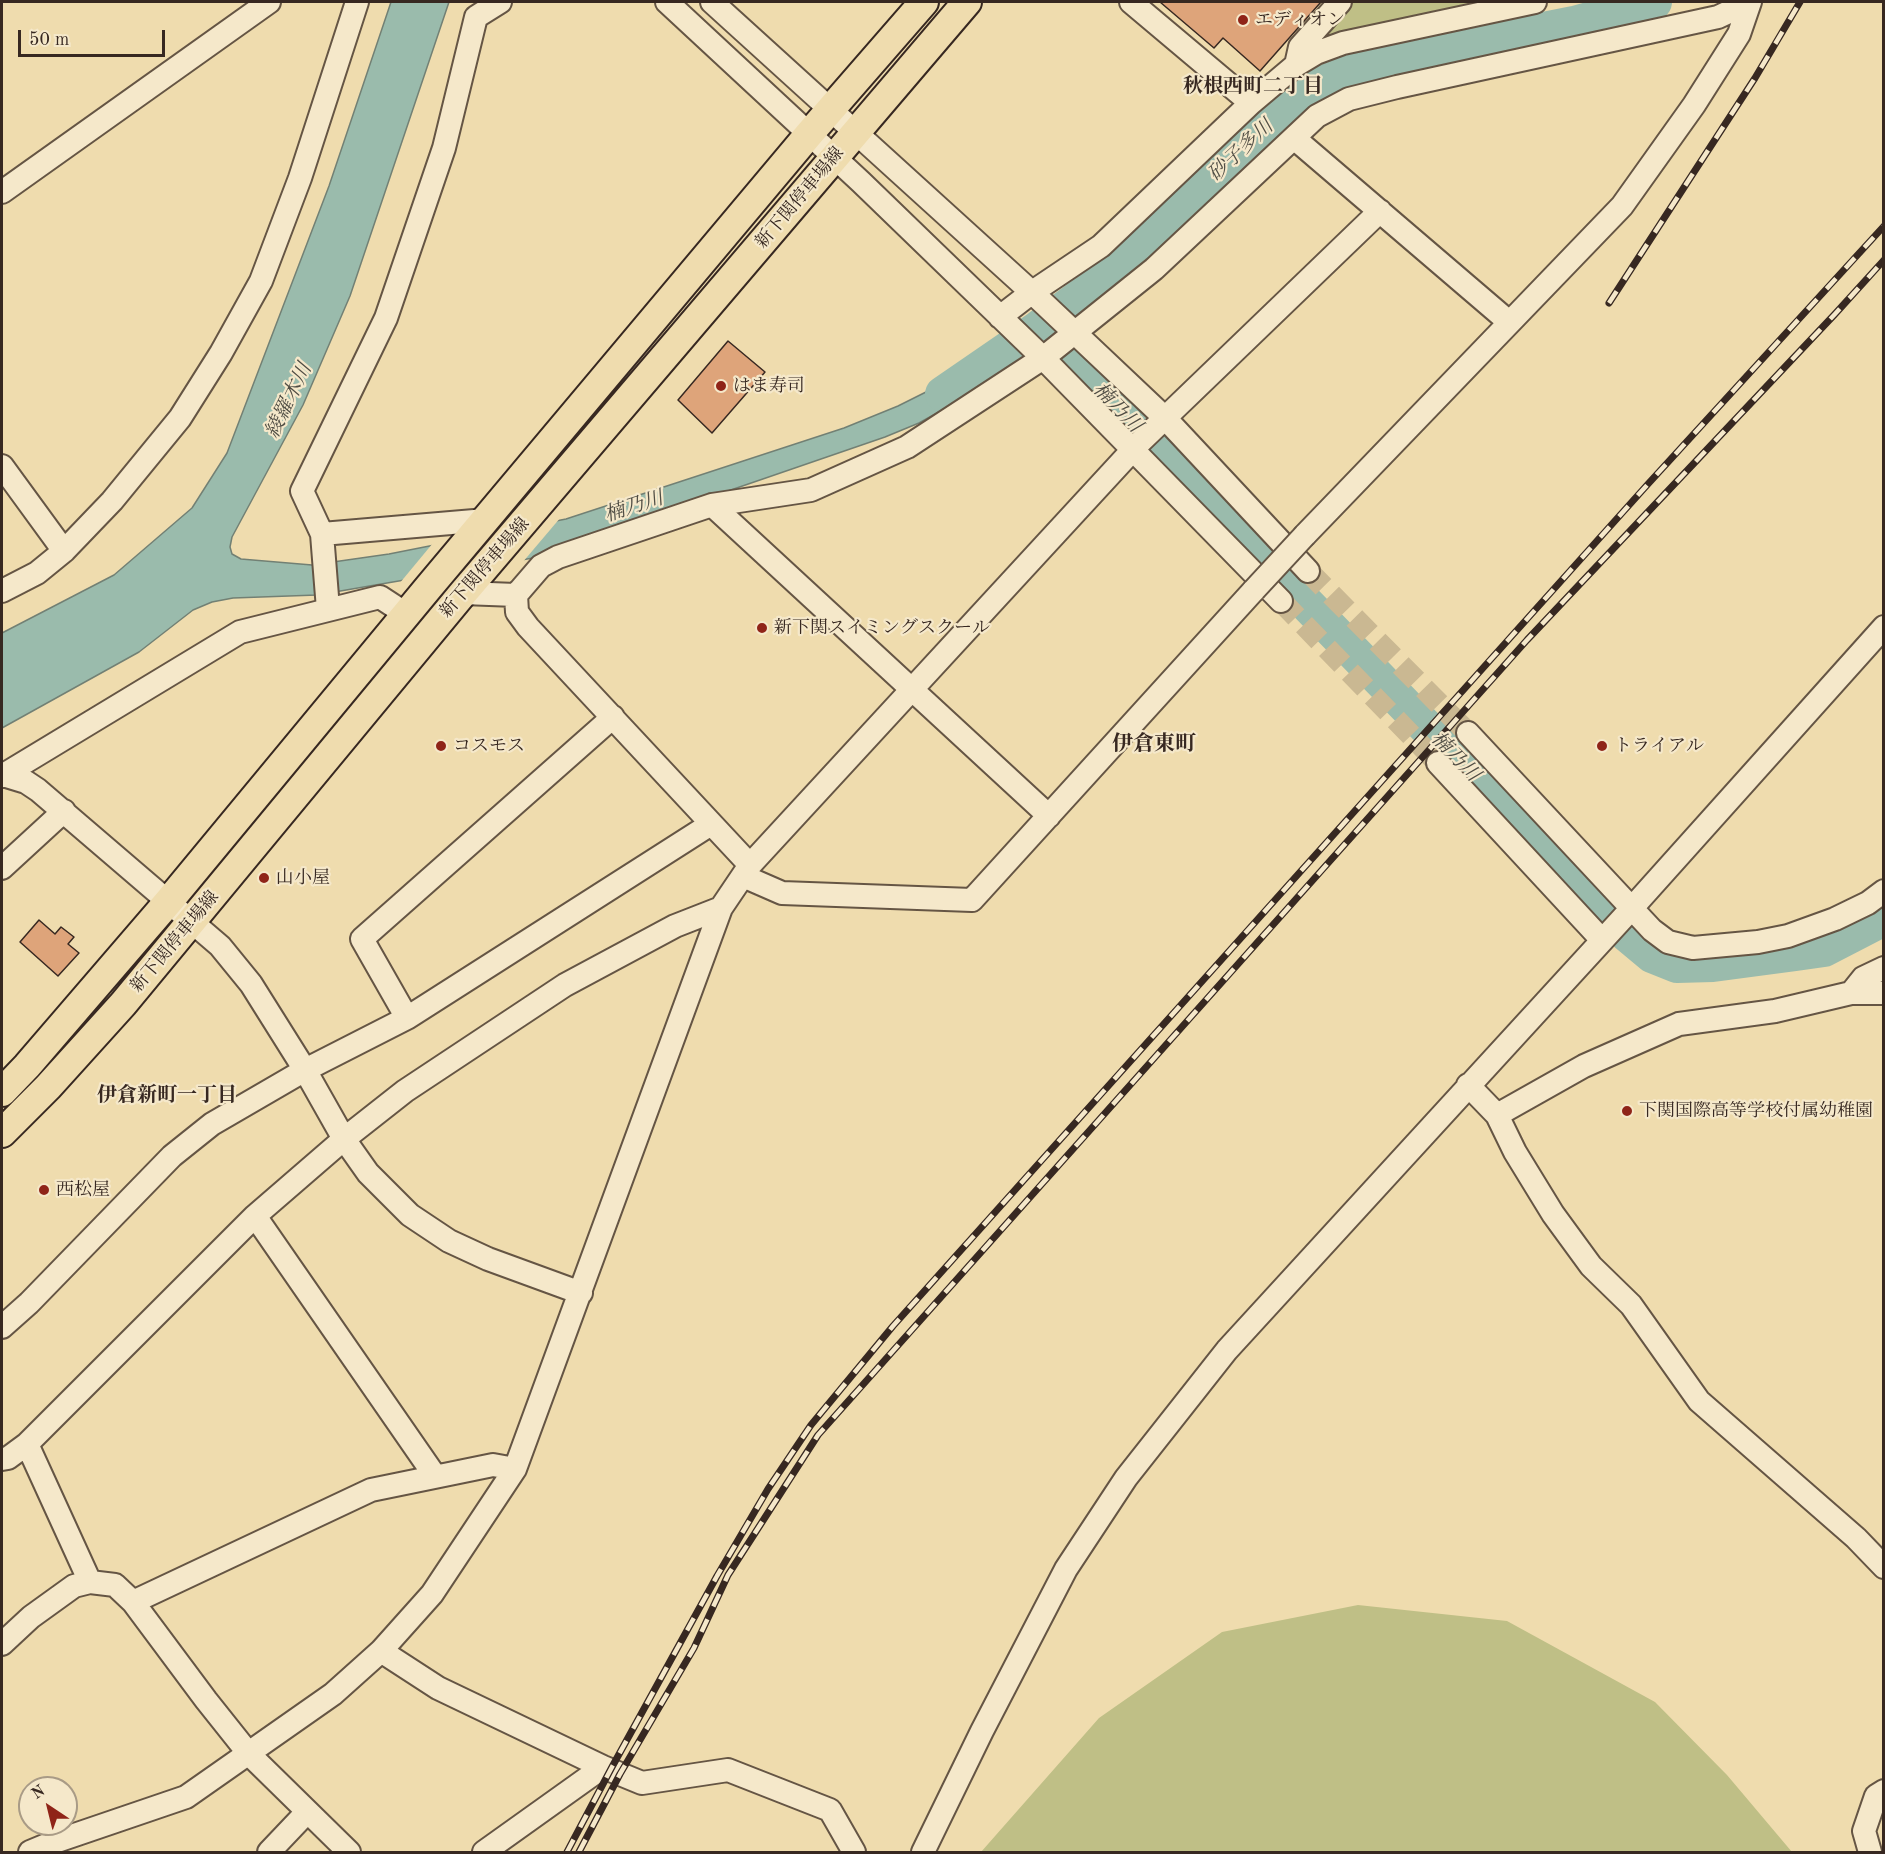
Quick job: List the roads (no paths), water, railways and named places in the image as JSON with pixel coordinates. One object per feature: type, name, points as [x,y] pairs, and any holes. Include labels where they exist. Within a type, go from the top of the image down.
[{"type":"main road","name":"新下関停車場線","points":[[2,1092],[169,901],[406,614],[810,133],[924,2]]},
{"type":"main road","name":"新下関停車場線","points":[[2,1133],[48,1087],[123,1004],[467,589],[967,2]]},
{"type":"street","points":[[2,192],[269,2]]},
{"type":"street","points":[[2,591],[37,573],[64,551],[112,501],[180,418],[221,353],[261,281],[300,178],[357,2]]},
{"type":"street","points":[[327,604],[322,540],[302,491],[386,318],[444,148],[476,17],[500,2]]},
{"type":"street","points":[[667,2],[810,133],[1042,355],[1136,447],[1281,601]]},
{"type":"street","points":[[712,2],[1034,296],[1308,572]]},
{"type":"street","points":[[1131,2],[1251,103]]},
{"type":"street","points":[[1296,65],[1300,47],[1340,2]]},
{"type":"street","points":[[1002,319],[1101,246],[1251,103],[1296,65],[1316,52],[1343,43],[1535,2]]},
{"type":"street","points":[[1750,2],[1739,34],[1694,105],[1622,206],[1305,535],[972,900],[782,893],[746,871],[711,824],[528,627],[518,612],[516,595],[542,566],[558,557],[712,505],[811,490],[908,447],[1042,355],[1154,269],[1317,116],[1349,99],[1718,17],[1750,2]]},
{"type":"street","points":[[1294,138],[1509,322]]},
{"type":"street","points":[[30,1852],[186,1797],[333,1694],[381,1651],[432,1594],[515,1469],[721,908],[746,871],[910,690],[1136,447],[1380,212]]},
{"type":"street","points":[[2,466],[64,551]]},
{"type":"street","points":[[712,505],[910,690],[1050,816]]},
{"type":"street","points":[[322,540],[484,522]]},
{"type":"street","points":[[467,589],[516,595]]},
{"type":"street","points":[[2,775],[240,632],[327,604],[380,597],[406,614]]},
{"type":"street","points":[[923,1852],[982,1731],[1066,1569],[1126,1478],[1227,1350],[1632,908],[1884,627]]},
{"type":"street","points":[[407,1018],[362,939],[613,717]]},
{"type":"street","points":[[1468,733],[1652,930],[1668,942],[1693,948],[1758,942],[1788,936],[1835,919],[1868,903],[1884,891]]},
{"type":"street","points":[[1438,763],[1602,940]]},
{"type":"street","points":[[2,775],[26,782],[64,811],[220,946],[251,984],[305,1070],[344,1139],[368,1173],[410,1215],[448,1241],[488,1259],[581,1293]]},
{"type":"street","points":[[2,868],[64,811]]},
{"type":"street","points":[[2,1327],[29,1303],[172,1156],[212,1124],[305,1070],[407,1018],[711,824]]},
{"type":"street","points":[[2,1459],[8,1458],[27,1444],[255,1216],[344,1139],[405,1091],[565,985],[675,926],[721,908]]},
{"type":"street","points":[[1851,993],[1863,978],[1884,968]]},
{"type":"street","points":[[1497,1115],[1584,1066],[1680,1024],[1775,1011],[1851,993],[1884,993]]},
{"type":"street","points":[[1468,1085],[1497,1115],[1515,1152],[1553,1214],[1591,1266],[1631,1305],[1699,1401],[1856,1538],[1884,1567]]},
{"type":"street","points":[[255,1216],[435,1476]]},
{"type":"street","points":[[27,1444],[90,1582]]},
{"type":"street","points":[[133,1602],[371,1490],[493,1465],[515,1469]]},
{"type":"street","points":[[2,1644],[31,1617],[74,1586],[90,1582],[115,1585],[133,1602],[249,1754],[349,1852]]},
{"type":"street","points":[[381,1651],[438,1688],[603,1767],[642,1783],[728,1770],[830,1810],[854,1852]]},
{"type":"street","points":[[484,1852],[603,1767]]},
{"type":"street","points":[[1869,1852],[1864,1831],[1876,1796],[1884,1791]]},
{"type":"street","points":[[269,1852],[307,1812]]},
{"type":"water","name":"綾羅木川","points":[[391,2],[449,2],[350,296],[303,405],[232,537],[230,547],[232,554],[241,559],[312,565],[389,554],[566,519],[844,428],[898,406],[942,384],[979,361],[991,380],[919,423],[885,437],[533,558],[317,595],[233,598],[212,602],[193,610],[139,652],[2,728],[2,633],[114,575],[192,508],[227,453],[329,186]]},
{"type":"waterway","name":"砂子多川","points":[[943,394],[1039,328],[1112,273],[1174,217],[1276,117],[1324,83],[1368,65],[1574,24],[1654,2]]},
{"type":"waterway","name":"楠乃川","points":[[1039,328],[1628,935],[1652,955],[1677,965],[1713,964],[1824,949],[1884,918]]},
{"type":"tunnel","points":[[1308,571],[1468,733]]},
{"type":"tunnel","points":[[1281,601],[1438,763]]},
{"type":"railway","points":[[1609,303],[1755,78],[1800,2]]},
{"type":"railway","points":[[567,1852],[717,1576],[768,1489],[811,1425],[893,1326],[1648,484],[1884,226]]},
{"type":"railway","points":[[579,1852],[620,1774],[694,1648],[728,1575],[818,1435],[1527,640],[1884,260]]},
{"type":"place","name":"エディオン","points":[[1243,20]]},
{"type":"place","name":"はま寿司","points":[[721,386]]},
{"type":"place","name":"新下関スイミングスクール","points":[[762,628]]},
{"type":"place","name":"コスモス","points":[[441,746]]},
{"type":"place","name":"トライアル","points":[[1602,746]]},
{"type":"place","name":"山小屋","points":[[264,878]]},
{"type":"place","name":"下関国際高等学校付属幼稚園","points":[[1627,1111]]},
{"type":"place","name":"西松屋","points":[[44,1190]]},
{"type":"district","name":"秋根西町二丁目","points":[[1253,87]]},
{"type":"district","name":"伊倉東町","points":[[1154,744]]},
{"type":"district","name":"伊倉新町一丁目","points":[[167,1096]]}]
